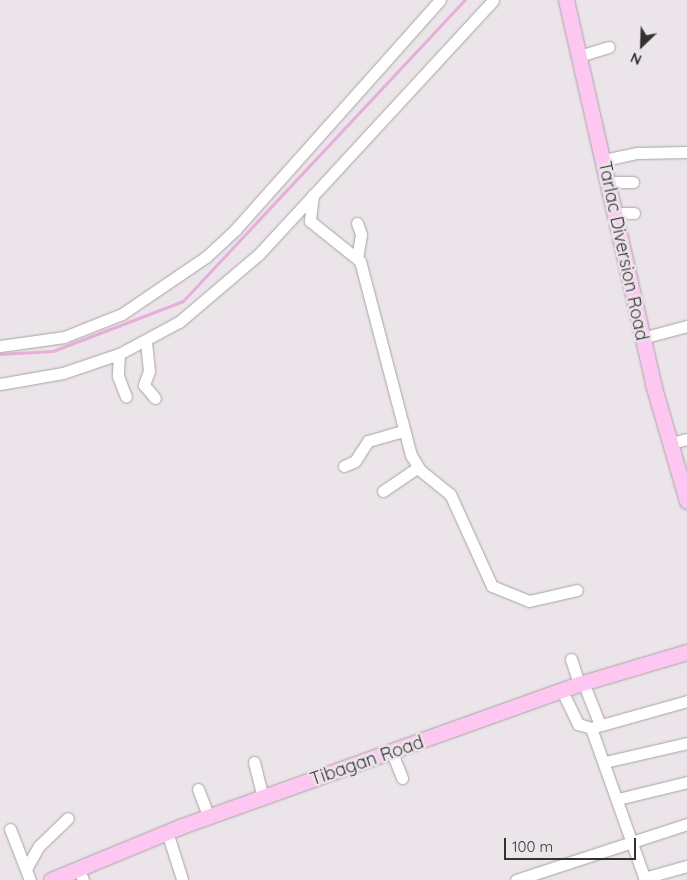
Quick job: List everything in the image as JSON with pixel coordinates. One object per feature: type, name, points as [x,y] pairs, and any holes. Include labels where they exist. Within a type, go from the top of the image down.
[{"type":"main road","name":"Tarlac Diversion Road","points":[[566,0],[604,160],[642,338],[687,501]]},
{"type":"main road","name":"Tibagan Road","points":[[55,879],[81,875],[167,832],[392,753],[565,697],[583,687],[687,652]]},
{"type":"street","points":[[0,346],[64,337],[122,314],[206,257],[235,230],[440,0]]},
{"type":"street","points":[[0,384],[63,373],[120,354],[146,342],[222,289],[493,0]]},
{"type":"street","points":[[579,56],[609,47]]},
{"type":"street","points":[[604,160],[638,153],[687,152]]},
{"type":"street","points":[[608,182],[633,182]]},
{"type":"street","points":[[313,193],[310,221],[357,258],[367,282],[402,431],[417,468],[450,494],[494,588],[529,601],[577,590]]},
{"type":"street","points":[[614,213],[634,213]]},
{"type":"street","points":[[357,223],[361,234],[357,258]]},
{"type":"street","points":[[642,338],[687,326]]},
{"type":"street","points":[[146,342],[149,371],[144,385],[155,398]]},
{"type":"street","points":[[120,354],[118,376],[126,397]]},
{"type":"street","points":[[344,466],[355,461],[368,441],[402,431]]},
{"type":"street","points":[[671,443],[687,439]]},
{"type":"street","points":[[383,491],[417,468]]},
{"type":"street","points":[[570,659],[583,687],[605,762],[644,879],[687,866]]},
{"type":"street","points":[[565,697],[578,724],[596,727],[687,701]]},
{"type":"street","points":[[605,762],[687,743]]},
{"type":"street","points":[[392,753],[402,778]]},
{"type":"street","points":[[254,762],[263,798]]},
{"type":"street","points":[[618,799],[687,782]]},
{"type":"street","points":[[198,790],[210,817]]},
{"type":"street","points":[[28,874],[39,846],[68,818]]},
{"type":"street","points":[[516,880],[631,839],[687,824]]},
{"type":"street","points":[[10,829],[28,874]]},
{"type":"street","points":[[167,832],[182,879]]},
{"type":"waterway","points":[[0,354],[53,351],[183,301],[465,0]]}]
